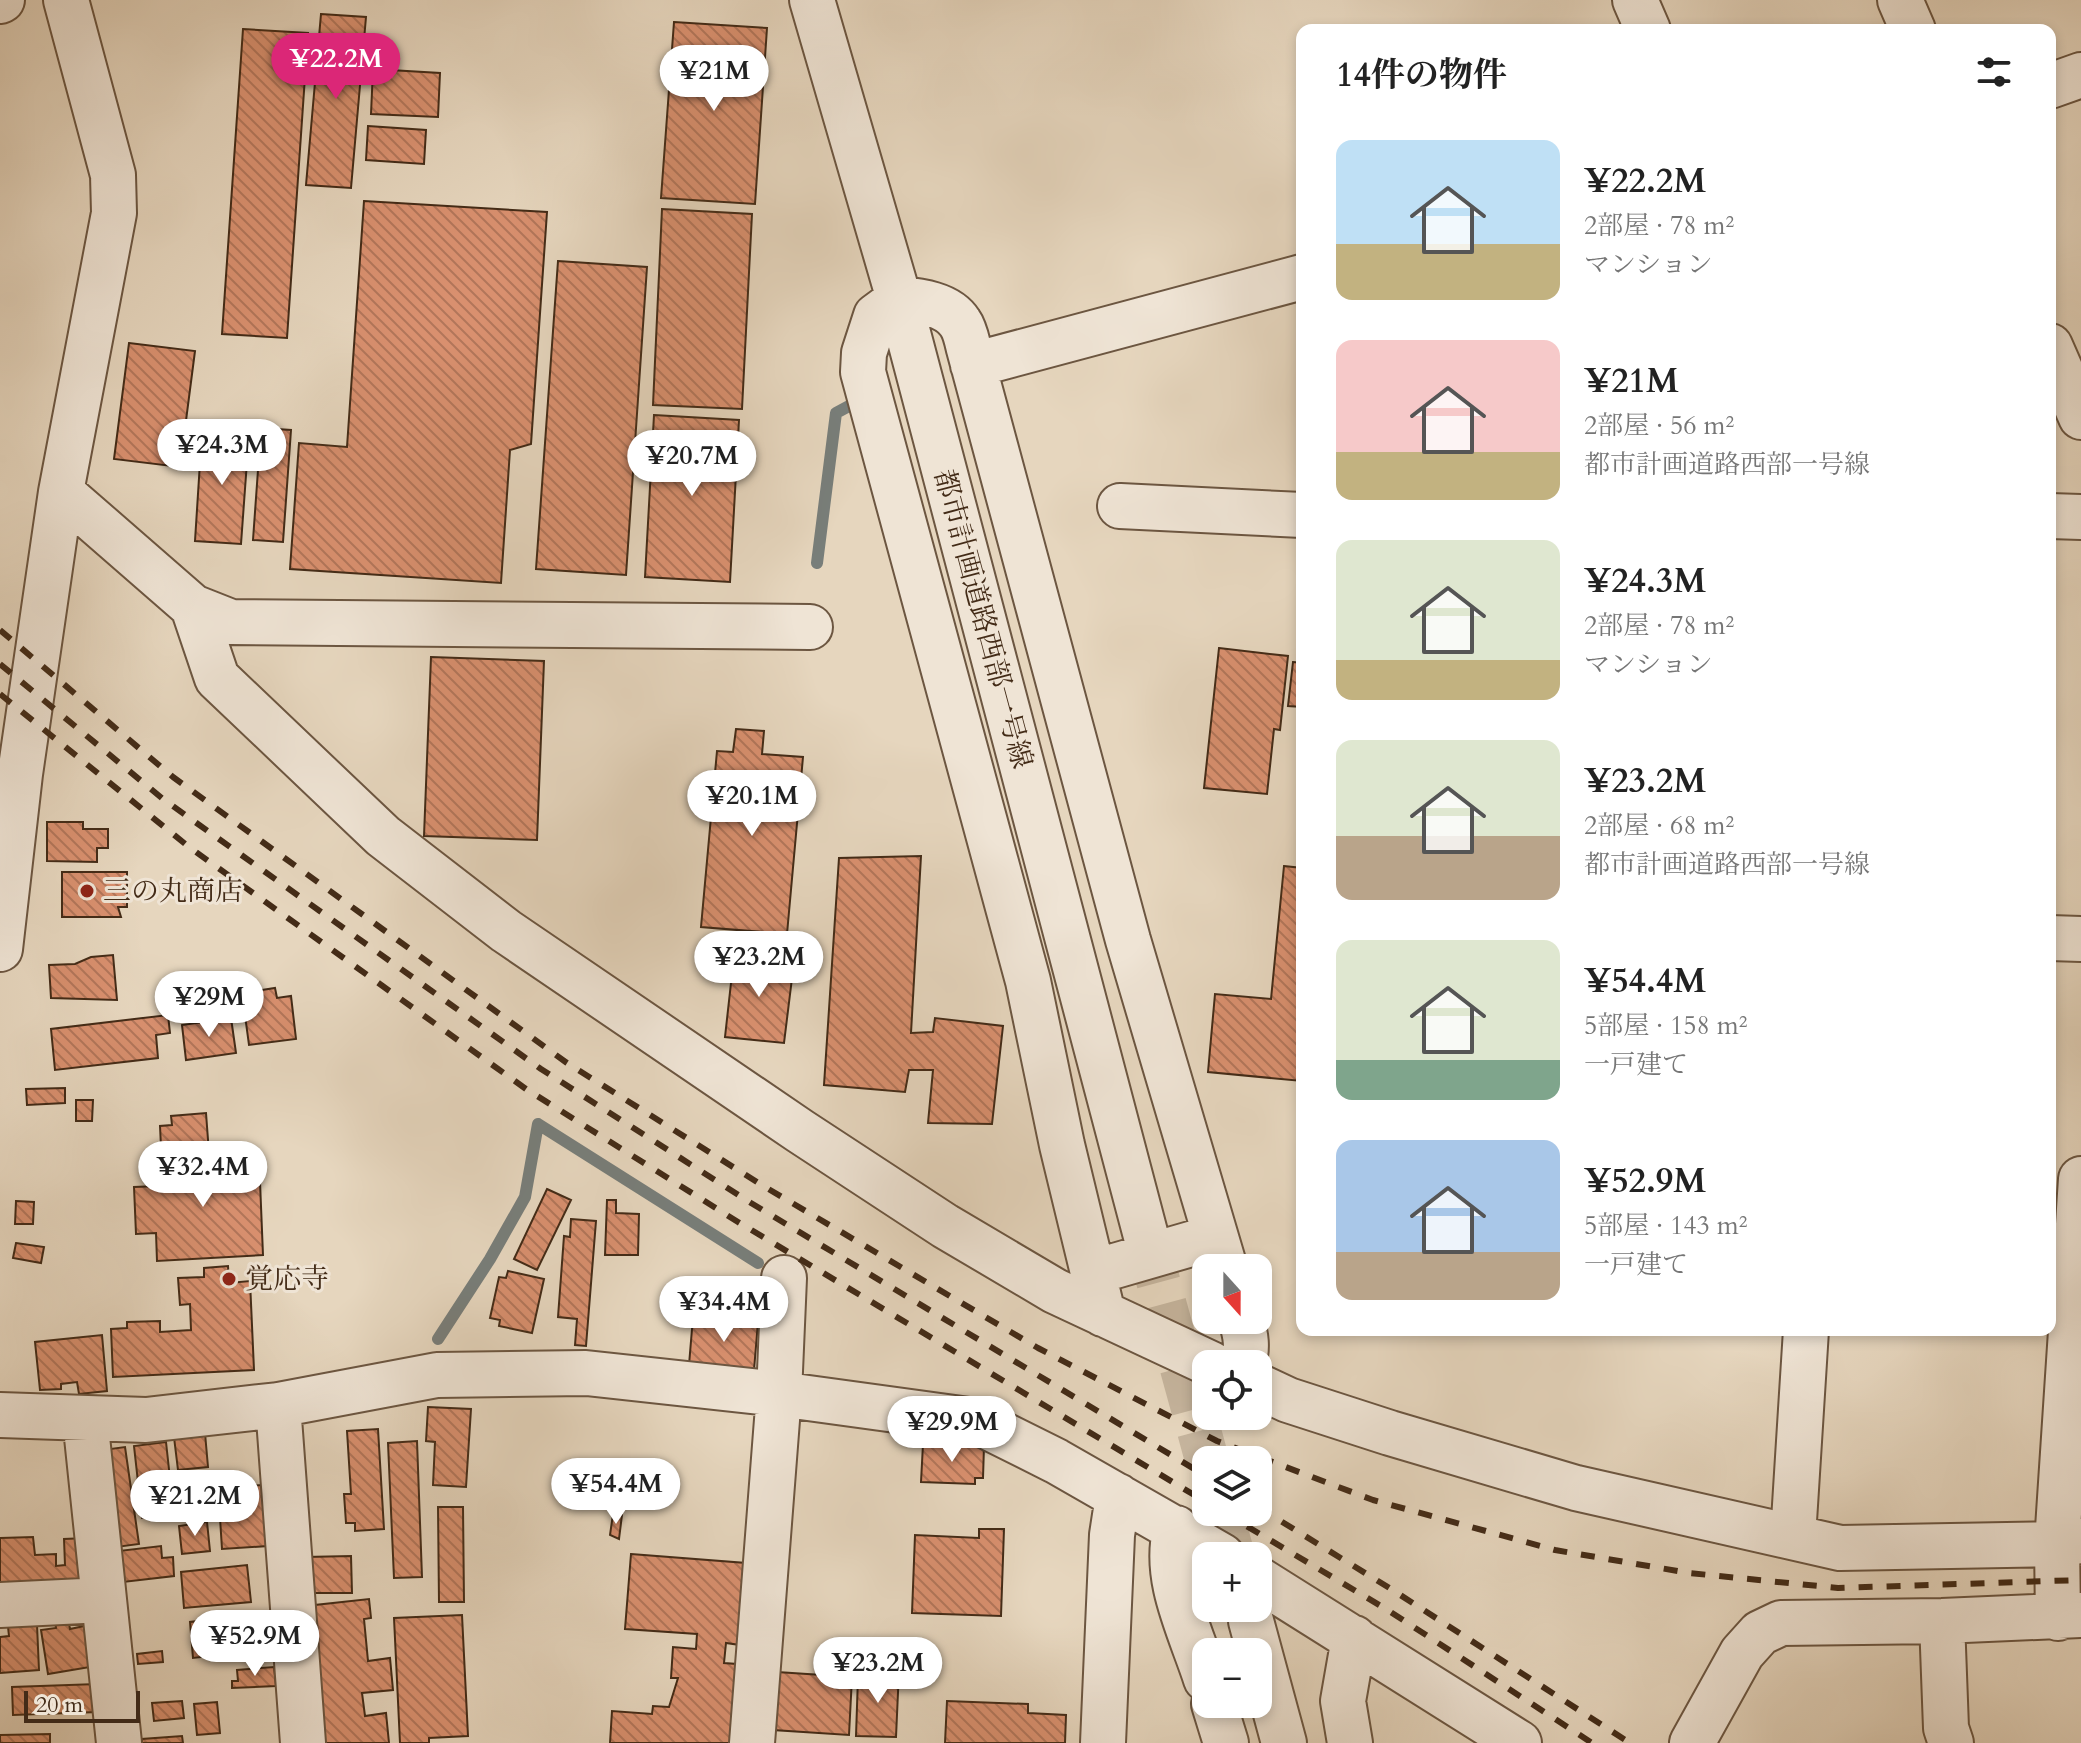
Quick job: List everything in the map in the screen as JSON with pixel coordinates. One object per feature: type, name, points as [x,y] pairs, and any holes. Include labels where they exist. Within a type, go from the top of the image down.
[{"type":"street","points":[[0,949],[10,771],[114,213],[113,175],[66,0]]},
{"type":"street","name":"都市計画道路西部一号線","points":[[812,0],[899,299],[1147,1240]]},
{"type":"street","points":[[1635,0],[1645,24]]},
{"type":"street","points":[[1900,0],[1910,24]]},
{"type":"street","points":[[2056,84],[2081,75]]},
{"type":"street","points":[[973,365],[1296,279]]},
{"type":"street","points":[[193,607],[217,678],[383,836],[506,931],[826,1149],[945,1226],[1055,1291],[1098,1293],[1220,1252],[1123,925],[973,365],[959,322],[942,309],[925,301],[899,299],[876,316],[864,353],[863,372],[1028,981],[1062,1145],[1098,1293],[1192,1352]]},
{"type":"street","points":[[2056,360],[2081,417]]},
{"type":"street","points":[[61,492],[193,607],[231,622],[810,627]]},
{"type":"street","points":[[1120,506],[1296,515]]},
{"type":"street","points":[[2056,516],[2081,517]]},
{"type":"street","points":[[2056,938],[2081,939]]},
{"type":"street","points":[[1692,1743],[1742,1653],[1760,1633],[1781,1623],[2069,1616],[2081,1179]]},
{"type":"street","points":[[752,1743],[779,1394],[784,1278]]},
{"type":"street","points":[[1793,1537],[1806,1336]]},
{"type":"street","points":[[0,1415],[146,1420],[278,1405],[437,1375],[586,1373],[779,1394],[976,1421],[1199,1542]]},
{"type":"street","points":[[1272,1393],[1390,1433],[1576,1488],[1840,1548],[2069,1542]]},
{"type":"street","points":[[278,1405],[303,1743]]},
{"type":"street","points":[[85,1418],[119,1743]]},
{"type":"street","points":[[1103,1743],[1112,1535],[1118,1496]]},
{"type":"street","points":[[1176,1528],[1171,1547],[1173,1575],[1193,1638]]},
{"type":"street","points":[[1272,1588],[1519,1743]]},
{"type":"street","points":[[0,1605],[104,1600]]},
{"type":"street","points":[[1942,1621],[1946,1728],[1951,1743]]},
{"type":"street","points":[[1251,1622],[1284,1743]]},
{"type":"street","points":[[1350,1743],[1343,1701],[1354,1638]]},
{"type":"street","points":[[1218,1718],[1226,1743]]},
{"type":"building","points":[[321,14],[366,17],[351,188],[306,185]]},
{"type":"building","points":[[674,22],[767,28],[755,204],[661,198]]},
{"type":"building","points":[[243,29],[308,33],[287,338],[222,334]]},
{"type":"building","points":[[373,69],[440,73],[438,117],[371,114]]},
{"type":"building","points":[[368,126],[426,130],[424,164],[366,160]]},
{"type":"building","points":[[364,201],[547,212],[531,444],[510,450],[501,583],[290,569],[299,443],[347,447]]},
{"type":"building","points":[[662,209],[752,214],[742,409],[653,405]]},
{"type":"building","points":[[558,261],[647,267],[626,575],[536,569]]},
{"type":"building","points":[[129,343],[195,351],[180,467],[114,459]]},
{"type":"building","points":[[654,415],[739,420],[730,582],[645,577]]},
{"type":"building","points":[[261,428],[291,430],[283,542],[253,540]]},
{"type":"building","points":[[202,431],[249,434],[241,544],[195,541]]},
{"type":"building","points":[[1219,648],[1288,656],[1280,730],[1274,729],[1267,794],[1204,788]]},
{"type":"building","points":[[431,657],[544,661],[537,840],[424,836]]},
{"type":"building","points":[[1293,662],[1296,662],[1296,707],[1288,706]]},
{"type":"building","points":[[736,729],[764,731],[762,754],[803,757],[787,934],[701,927],[717,751],[733,752]]},
{"type":"building","points":[[47,822],[83,822],[83,829],[108,829],[108,848],[97,848],[97,862],[47,861]]},
{"type":"building","points":[[921,856],[911,1033],[933,1032],[935,1018],[1003,1026],[992,1124],[928,1123],[933,1070],[909,1070],[905,1092],[824,1085],[839,858]]},
{"type":"building","points":[[1284,866],[1296,867],[1296,1080],[1208,1072],[1215,994],[1271,999]]},
{"type":"building","points":[[62,872],[127,872],[127,907],[118,907],[121,917],[62,917]]},
{"type":"building","points":[[113,955],[117,1000],[51,998],[49,965],[75,964],[91,957]]},
{"type":"building","points":[[734,956],[794,962],[784,1043],[725,1037]]},
{"type":"building","points":[[275,988],[277,998],[291,996],[296,1039],[249,1045],[242,993]]},
{"type":"building","points":[[168,1015],[170,1033],[156,1035],[158,1058],[55,1070],[51,1029]]},
{"type":"building","points":[[231,1018],[236,1053],[186,1060],[182,1025]]},
{"type":"building","points":[[65,1088],[65,1103],[27,1105],[26,1089]]},
{"type":"building","points":[[76,1100],[93,1100],[92,1121],[76,1121]]},
{"type":"building","points":[[206,1113],[209,1153],[173,1156],[172,1146],[161,1147],[160,1126],[172,1125],[171,1116]]},
{"type":"building","points":[[259,1157],[263,1255],[157,1261],[156,1233],[136,1234],[134,1187],[159,1186],[158,1161]]},
{"type":"building","points":[[547,1189],[571,1200],[537,1270],[514,1259]]},
{"type":"building","points":[[607,1200],[616,1200],[616,1213],[639,1214],[638,1255],[605,1255]]},
{"type":"building","points":[[16,1201],[34,1202],[33,1224],[15,1224]]},
{"type":"building","points":[[571,1219],[596,1221],[586,1346],[575,1345],[577,1319],[558,1317],[564,1236],[570,1237]]},
{"type":"building","points":[[16,1243],[44,1247],[41,1263],[13,1258]]},
{"type":"building","points":[[228,1266],[229,1283],[250,1281],[254,1370],[113,1377],[111,1329],[127,1328],[127,1322],[160,1321],[160,1332],[191,1330],[190,1304],[180,1305],[178,1278],[204,1277],[204,1268]]},
{"type":"building","points":[[508,1271],[544,1279],[532,1333],[499,1326],[500,1320],[490,1318],[499,1277],[506,1278]]},
{"type":"building","points":[[693,1317],[758,1322],[754,1370],[689,1365]]},
{"type":"building","points":[[102,1335],[107,1391],[79,1394],[77,1382],[61,1384],[61,1389],[40,1390],[35,1342]]},
{"type":"building","points":[[428,1407],[471,1409],[466,1487],[433,1485],[435,1442],[426,1441]]},
{"type":"building","points":[[378,1429],[384,1529],[355,1531],[355,1523],[346,1523],[344,1494],[351,1494],[347,1431]]},
{"type":"building","points":[[205,1433],[208,1467],[178,1470],[174,1437]]},
{"type":"building","points":[[417,1441],[422,1577],[394,1578],[388,1443]]},
{"type":"building","points":[[166,1442],[174,1515],[142,1518],[134,1446]]},
{"type":"building","points":[[923,1444],[984,1446],[983,1478],[975,1478],[975,1484],[921,1482]]},
{"type":"building","points":[[125,1447],[139,1544],[109,1548],[95,1451]]},
{"type":"building","points":[[264,1485],[268,1546],[222,1549],[218,1487]]},
{"type":"building","points":[[438,1507],[463,1507],[464,1602],[439,1602]]},
{"type":"building","points":[[613,1514],[622,1515],[619,1539],[610,1535]]},
{"type":"building","points":[[207,1522],[210,1551],[182,1554],[179,1526]]},
{"type":"building","points":[[979,1529],[1004,1529],[1001,1616],[912,1613],[915,1535],[979,1538]]},
{"type":"building","points":[[33,1537],[35,1555],[56,1554],[56,1566],[65,1565],[64,1539],[86,1538],[92,1592],[0,1593],[0,1538]]},
{"type":"building","points":[[161,1546],[162,1558],[173,1557],[174,1576],[123,1582],[110,1552]]},
{"type":"building","points":[[631,1554],[746,1563],[740,1645],[726,1643],[724,1663],[737,1664],[731,1743],[610,1743],[612,1711],[652,1714],[653,1706],[669,1707],[678,1678],[671,1678],[673,1647],[696,1649],[697,1634],[625,1629]]},
{"type":"building","points":[[351,1556],[352,1593],[305,1593],[305,1557]]},
{"type":"building","points":[[247,1565],[251,1602],[184,1608],[181,1572]]},
{"type":"building","points":[[369,1599],[371,1618],[364,1619],[368,1661],[390,1658],[393,1690],[362,1693],[365,1716],[386,1713],[389,1743],[320,1743],[306,1606]]},
{"type":"building","points":[[462,1615],[468,1736],[429,1738],[429,1743],[400,1743],[394,1618]]},
{"type":"building","points":[[243,1616],[244,1624],[260,1622],[263,1650],[193,1658],[190,1622]]},
{"type":"building","points":[[68,1619],[70,1629],[89,1625],[96,1666],[48,1674],[41,1630],[56,1628],[55,1621]]},
{"type":"building","points":[[37,1625],[39,1670],[0,1673],[0,1637],[9,1636],[8,1627]]},
{"type":"building","points":[[162,1651],[163,1662],[138,1664],[137,1654]]},
{"type":"building","points":[[274,1667],[276,1686],[232,1688],[232,1681],[238,1681],[237,1670]]},
{"type":"building","points":[[876,1669],[899,1670],[896,1737],[856,1736],[858,1677],[876,1678]]},
{"type":"building","points":[[777,1672],[852,1677],[849,1735],[773,1730]]},
{"type":"building","points":[[97,1684],[98,1712],[13,1715],[12,1687]]},
{"type":"building","points":[[182,1701],[184,1718],[154,1721],[152,1703]]},
{"type":"building","points":[[947,1701],[1028,1704],[1028,1713],[1066,1715],[1065,1743],[945,1743]]},
{"type":"building","points":[[217,1702],[220,1733],[197,1735],[194,1704]]},
{"type":"building","points":[[50,1734],[50,1743],[0,1743],[0,1735]]},
{"type":"building","points":[[182,1736],[183,1743],[142,1743],[142,1739]]},
{"type":"waterway","points":[[817,563],[836,413],[849,406]]},
{"type":"waterway","points":[[438,1339],[490,1259],[525,1197],[538,1124],[758,1263]]},
{"type":"tunnel","points":[[1147,1240],[1203,1446]]},
{"type":"tunnel","points":[[1225,1526],[1229,1542]]},
{"type":"railway","points":[[0,630],[173,777],[567,1063],[765,1187],[1038,1348],[1217,1441],[1373,1500],[1555,1550],[1689,1573],[1838,1588],[2081,1580]]},
{"type":"railway","points":[[0,664],[163,799],[541,1069],[751,1203],[1192,1468]]},
{"type":"railway","points":[[0,694],[189,847],[526,1089],[738,1222],[1192,1494]]},
{"type":"railway","points":[[1272,1516],[1630,1743]]},
{"type":"railway","points":[[1247,1526],[1386,1609],[1592,1743]]},
{"type":"place","name":"三の丸商店","points":[[87,891]]},
{"type":"place","name":"覚応寺","points":[[229,1279]]}]
